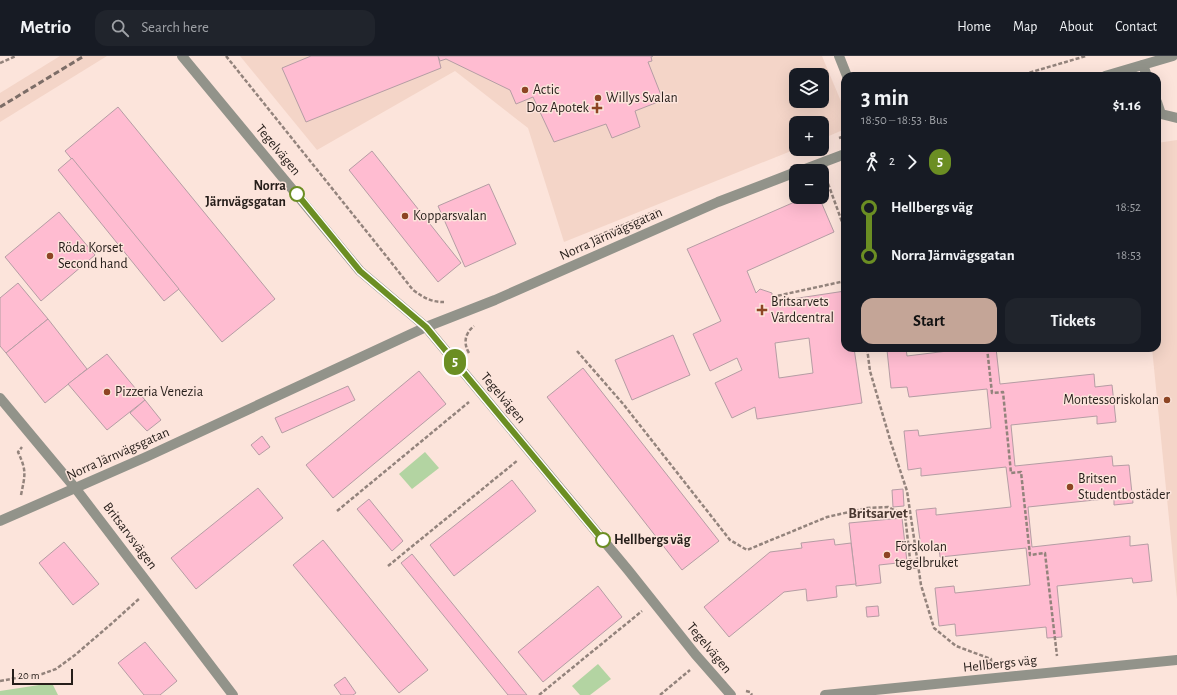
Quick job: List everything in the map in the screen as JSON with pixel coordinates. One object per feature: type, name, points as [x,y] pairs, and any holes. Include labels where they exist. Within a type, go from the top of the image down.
[{"type":"street","name":"Tegelvägen","points":[[182,56],[360,271],[426,327],[731,695]]},
{"type":"street","points":[[838,56],[845,72]]},
{"type":"street","points":[[1119,72],[1173,56]]},
{"type":"street","points":[[1143,65],[1146,72]]},
{"type":"street","points":[[1161,114],[1177,118]]},
{"type":"street","points":[[821,163],[841,156]]},
{"type":"street","name":"Norra Järnvägsgatan","points":[[0,522],[76,489],[426,327],[495,300],[718,202],[789,175]]},
{"type":"street","name":"Britsarvsvägen","points":[[0,398],[76,489],[232,695]]},
{"type":"street","name":"Hellbergs väg","points":[[825,695],[1177,660]]},
{"type":"path","points":[[0,63],[16,56]]},
{"type":"path","points":[[226,56],[413,290]]},
{"type":"path","points":[[1032,72],[1086,56]]},
{"type":"path","points":[[821,163],[841,219]]},
{"type":"path","points":[[772,297],[841,282]]},
{"type":"path","points":[[577,351],[624,405],[730,540],[747,550],[827,517],[866,508],[888,507],[905,515],[911,568],[919,567]]},
{"type":"path","points":[[868,352],[870,371],[907,491],[921,585],[934,628],[956,646],[991,659],[993,678]]},
{"type":"path","points":[[987,352],[992,393],[1002,392],[1011,473],[1021,472],[1030,555],[1045,553],[1058,672]]},
{"type":"path","points":[[338,511],[481,393]]},
{"type":"path","points":[[20,497],[25,476],[24,464],[18,452],[32,436]]},
{"type":"path","points":[[388,566],[529,451]]},
{"type":"path","points":[[0,681],[42,674],[56,669],[152,588]]},
{"type":"path","points":[[540,695],[653,602]]},
{"type":"path","points":[[660,695],[702,661]]},
{"type":"shaded area","points":[[60,56],[107,56],[0,122],[0,93]]},
{"type":"shaded area","points":[[240,56],[822,56],[827,68],[789,68],[789,108],[829,108],[829,73],[841,101],[841,131],[829,136],[829,116],[789,116],[789,152],[564,242],[528,128],[455,71],[317,150]]},
{"type":"shaded area","name":"Montessoriskolan","points":[[1177,140],[1177,599],[1152,352],[1161,352],[1161,142]]},
{"type":"green space","points":[[425,452],[439,468],[412,489],[399,474]]},
{"type":"green space","points":[[598,664],[611,679],[590,695],[580,695],[572,686]]},
{"type":"green space","points":[[52,683],[58,695],[0,695],[0,691]]},
{"type":"building","points":[[311,56],[438,56],[441,68],[306,122],[282,68]]},
{"type":"building","name":"Willys Svalan","points":[[438,56],[653,56],[651,57],[652,61],[648,62],[663,100],[635,111],[640,127],[612,138],[606,124],[554,142],[533,97],[516,104],[510,90],[446,59],[440,61]]},
{"type":"building","points":[[118,107],[275,299],[222,342],[65,151]]},
{"type":"building","name":"Kopparsvalan","points":[[372,151],[461,263],[438,282],[349,170]]},
{"type":"building","points":[[72,158],[179,289],[164,301],[58,170]]},
{"type":"building","name":"Kopparsvalan","points":[[489,184],[516,244],[465,267],[438,206]]},
{"type":"building","points":[[790,204],[822,204],[834,232],[747,271],[756,293],[760,289],[772,293],[772,302],[841,292],[841,352],[855,352],[862,403],[757,419],[755,407],[732,418],[715,383],[742,370],[737,358],[710,371],[693,334],[721,321],[687,249]],"holes":[[[809,338],[813,373],[779,378],[775,343]]]},
{"type":"building","name":"Röda Korset Second hand","points":[[59,212],[95,255],[41,301],[5,257]]},
{"type":"building","points":[[18,283],[48,319],[6,353],[0,346],[0,298]]},
{"type":"building","points":[[48,319],[87,369],[45,403],[6,353]]},
{"type":"building","points":[[673,335],[690,375],[632,400],[615,360]]},
{"type":"building","name":"Britsen Studentbostäder","points":[[887,352],[906,352],[907,356],[940,352],[996,352],[1000,384],[1094,374],[1095,387],[1112,385],[1116,422],[1097,424],[1097,416],[1011,425],[1015,466],[1112,456],[1113,466],[1129,465],[1133,503],[1114,505],[1114,498],[1028,507],[1032,547],[1130,536],[1130,546],[1148,544],[1152,581],[1133,583],[1132,578],[1057,586],[1062,637],[1047,638],[1046,627],[956,636],[955,624],[939,626],[935,588],[954,586],[955,593],[1030,585],[1026,548],[940,557],[939,546],[921,548],[916,510],[936,508],[936,515],[1011,507],[1006,467],[921,476],[921,468],[908,470],[904,431],[918,430],[919,436],[991,428],[987,389],[909,397],[907,387],[891,388]]},
{"type":"building","name":"Pizzeria Venezia","points":[[107,354],[145,400],[107,430],[68,384]]},
{"type":"building","points":[[583,368],[719,541],[682,570],[547,397]]},
{"type":"building","points":[[419,371],[446,404],[333,498],[306,465]]},
{"type":"building","points":[[348,386],[355,400],[282,433],[275,418]]},
{"type":"building","points":[[145,400],[161,420],[147,431],[130,413]]},
{"type":"building","points":[[262,436],[270,447],[259,455],[251,445]]},
{"type":"building","points":[[512,480],[536,511],[454,576],[430,545]]},
{"type":"building","points":[[258,488],[283,518],[196,589],[171,558]]},
{"type":"building","points":[[903,489],[904,506],[893,507],[892,490]]},
{"type":"building","points":[[369,499],[403,541],[392,551],[357,509]]},
{"type":"building","points":[[902,518],[907,562],[879,565],[881,583],[856,586],[849,523]]},
{"type":"building","points":[[834,539],[835,545],[851,543],[856,584],[836,586],[837,597],[807,601],[806,589],[784,592],[729,637],[704,607],[770,552],[802,548],[801,543]]},
{"type":"building","points":[[323,540],[428,670],[399,693],[293,565]]},
{"type":"building","points":[[64,542],[99,584],[73,605],[39,563]]},
{"type":"building","points":[[412,554],[527,695],[508,695],[401,563]]},
{"type":"building","points":[[598,586],[622,617],[543,682],[518,652]]},
{"type":"building","points":[[878,606],[879,616],[867,617],[866,607]]},
{"type":"building","points":[[145,642],[177,681],[160,695],[144,695],[118,663]]},
{"type":"building","points":[[345,677],[356,693],[353,695],[341,695],[334,685]]},
{"type":"railway","points":[[0,107],[84,56]]},
{"type":"bus line","name":"5","points":[[297,194],[360,271],[426,327],[603,540]]},
{"type":"place","name":"Actic","points":[[525,90]]},
{"type":"place","name":"Willys Svalan","points":[[598,98]]},
{"type":"place","name":"Doz Apotek","points":[[597,108]]},
{"type":"place","name":"Norra Järnvägsgatan","points":[[297,194]]},
{"type":"place","name":"Kopparsvalan","points":[[405,216]]},
{"type":"place","name":"Röda Korset Second hand","points":[[50,256]]},
{"type":"place","name":"Britsarvets Vårdcentral","points":[[762,310]]},
{"type":"place","name":"Pizzeria Venezia","points":[[107,392]]},
{"type":"place","name":"Montessoriskolan","points":[[1167,400]]},
{"type":"place","name":"Britsen Studentbostäder","points":[[1070,487]]},
{"type":"place","name":"Hellbergs väg","points":[[603,540]]},
{"type":"place","name":"Förskolan tegelbruket","points":[[887,555]]},
{"type":"district","name":"Britsarvet","points":[[878,513]]}]
